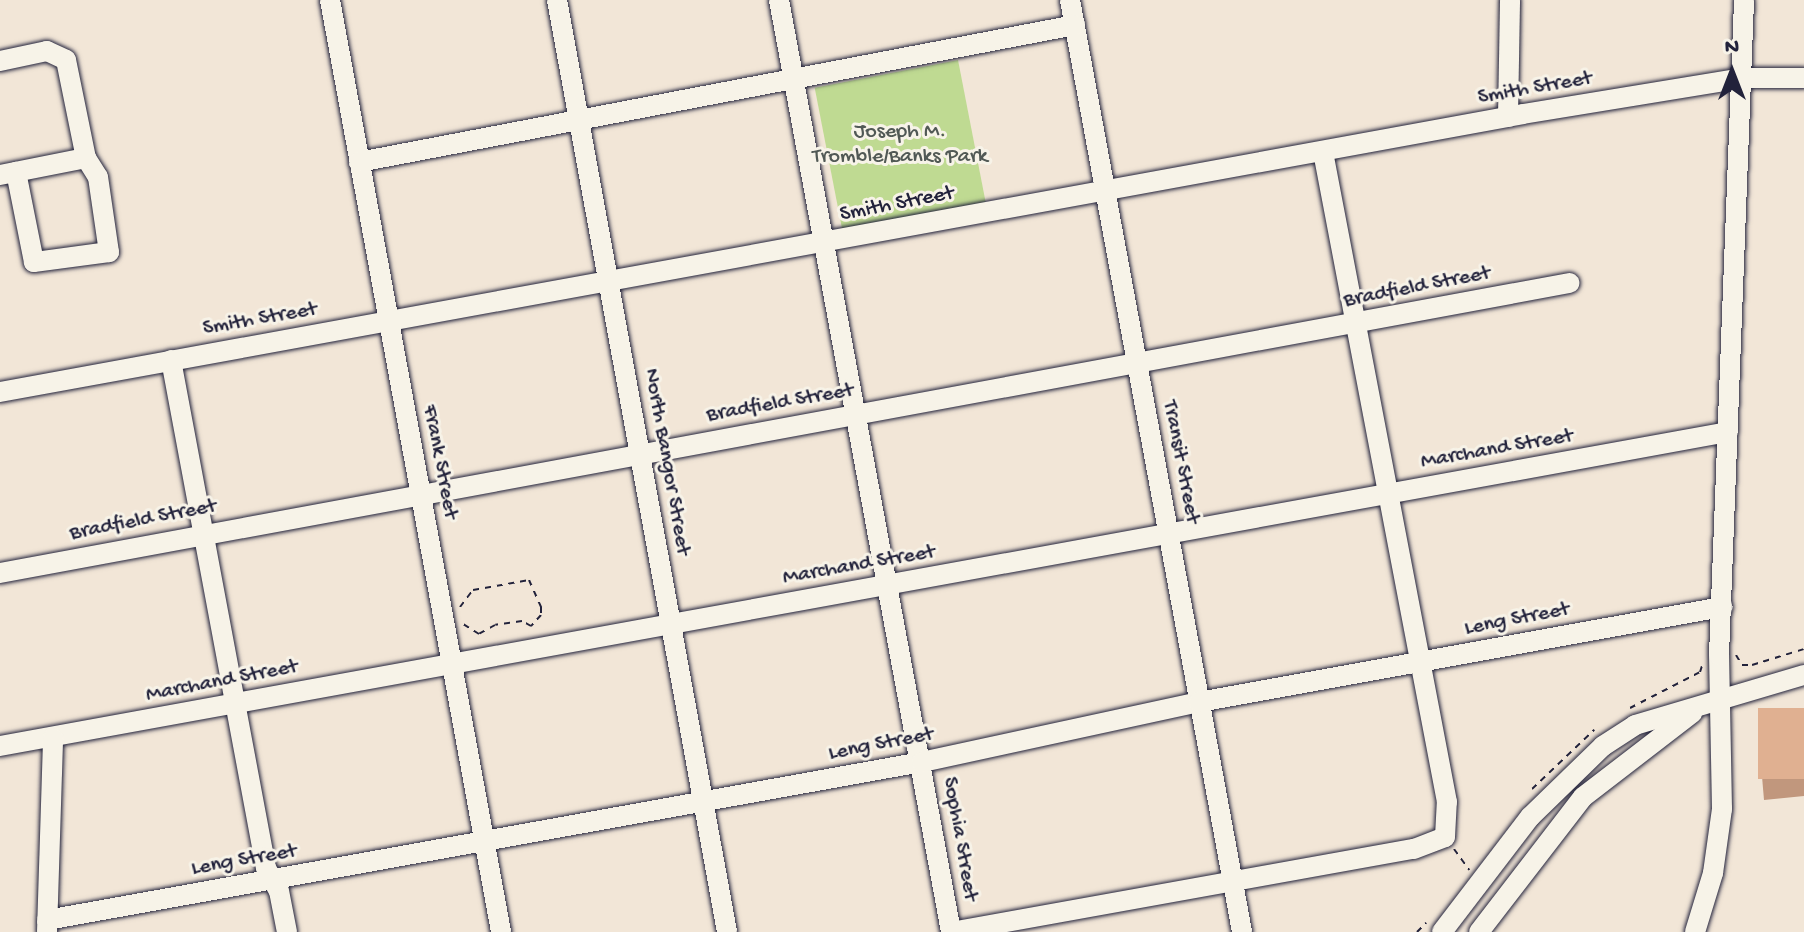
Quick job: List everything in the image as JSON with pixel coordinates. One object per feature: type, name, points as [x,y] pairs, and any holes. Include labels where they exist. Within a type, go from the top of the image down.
[{"type":"street","name":"Frank Street","points":[[330,0],[501,932]]},
{"type":"street","name":"North Bangor Street","points":[[557,0],[727,932]]},
{"type":"street","name":"Sophia Street","points":[[779,0],[951,932]]},
{"type":"street","name":"Transit Street","points":[[1070,0],[1242,932]]},
{"type":"street","points":[[1508,117],[1510,0]]},
{"type":"street","points":[[1695,932],[1713,873],[1722,809],[1719,701],[1744,0]]},
{"type":"street","points":[[359,162],[792,76],[1075,25]]},
{"type":"street","points":[[0,61],[47,51],[66,60],[86,158],[98,177],[106,254],[34,262],[8,173],[86,158]]},
{"type":"street","name":"Smith Street","points":[[0,392],[1508,117],[1742,78],[1804,78]]},
{"type":"street","points":[[951,932],[1414,849],[1445,837],[1447,802],[1417,664],[1323,152]]},
{"type":"street","name":"Bradfield Street","points":[[0,573],[1569,283]]},
{"type":"street","points":[[171,360],[234,702],[272,881],[287,932]]},
{"type":"street","name":"Marchand Street","points":[[0,746],[1728,432]]},
{"type":"street","name":"Leng Street","points":[[47,926],[272,881],[922,762],[1199,702],[1722,607]]},
{"type":"street","points":[[1442,932],[1530,817],[1581,763],[1635,725],[1804,675]]},
{"type":"street","points":[[1479,932],[1583,797],[1699,707]]},
{"type":"street","points":[[47,926],[53,738]]},
{"type":"path","points":[[458,612],[473,590],[529,580],[541,607],[541,615],[531,626],[522,621],[495,625],[479,634],[460,622]]},
{"type":"path","points":[[1445,837],[1470,871]]},
{"type":"green space","name":"Joseph M. Tromble/Banks Park","points":[[958,60],[986,203],[843,231],[815,88]]},
{"type":"building","points":[[1758,708],[1804,708],[1804,779],[1758,779]]}]
